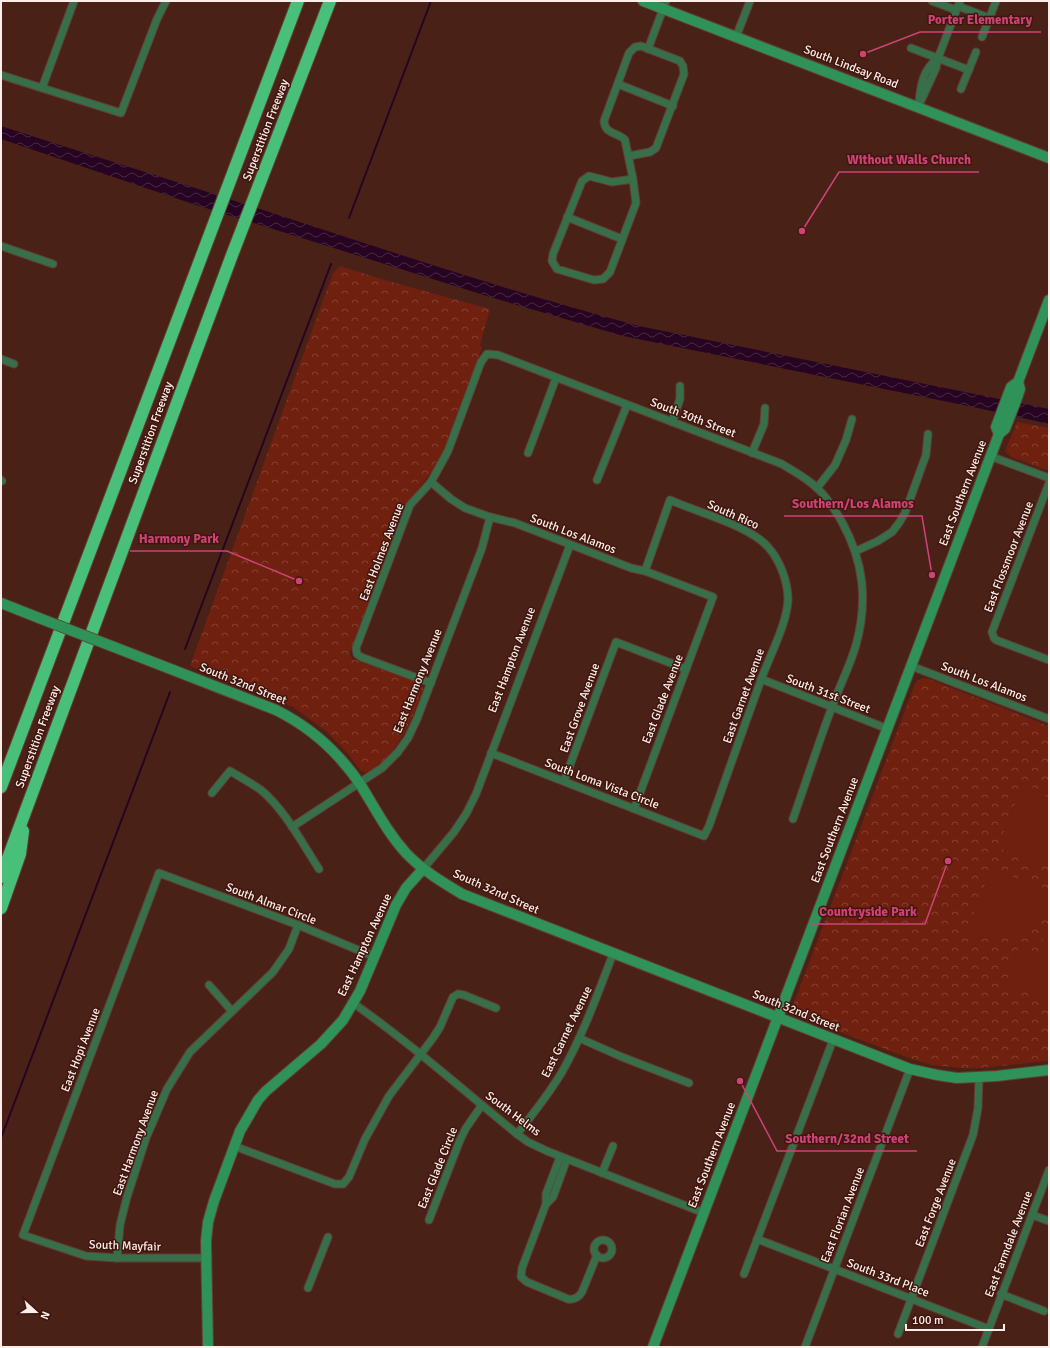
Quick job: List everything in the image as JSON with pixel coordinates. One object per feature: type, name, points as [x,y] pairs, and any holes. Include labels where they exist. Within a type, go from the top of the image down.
[{"type":"highway","name":"Superstition Freeway","points":[[1,787],[298,1]]},
{"type":"highway","name":"Superstition Freeway","points":[[1,877],[232,255],[330,1]]},
{"type":"highway","points":[[1,772],[33,703]]},
{"type":"highway","points":[[1,908],[20,854],[24,816]]},
{"type":"street","points":[[42,88],[74,1]]},
{"type":"street","points":[[1,75],[121,113],[157,19],[166,1]]},
{"type":"street","name":"South Lindsay Road","points":[[643,1],[665,5],[736,37],[1049,158]]},
{"type":"street","points":[[736,37],[750,1]]},
{"type":"street","points":[[932,1],[958,6],[989,18]]},
{"type":"street","points":[[982,37],[996,1]]},
{"type":"street","points":[[648,49],[665,5]]},
{"type":"street","points":[[918,107],[930,73],[938,58],[958,6]]},
{"type":"street","points":[[629,156],[650,152],[656,148],[684,77],[683,66],[677,60],[648,49],[638,47],[631,51],[604,124],[608,131],[621,136],[626,140],[633,179],[636,203],[610,272],[603,280],[594,280],[557,269],[552,261],[553,254],[580,183],[586,177],[592,176],[612,182],[633,179]]},
{"type":"street","points":[[911,48],[969,70]]},
{"type":"street","points":[[961,89],[976,52]]},
{"type":"street","points":[[618,84],[673,106]]},
{"type":"street","points":[[567,217],[622,239]]},
{"type":"street","points":[[1,246],[53,264]]},
{"type":"street","name":"East Southern Avenue","points":[[653,1347],[990,456],[999,434],[1005,429],[1006,415],[1012,400],[1020,389],[1018,382],[1049,300]]},
{"type":"street","name":"South 30th Street","points":[[487,354],[498,355],[782,464],[817,488],[835,510],[856,551],[862,575],[863,590],[861,623],[856,646],[832,706],[792,819]]},
{"type":"street","name":"East Holmes Avenue","points":[[431,683],[361,657],[357,654],[356,648],[410,506],[431,482],[448,451],[481,362],[487,354]]},
{"type":"street","points":[[1,359],[14,364]]},
{"type":"street","points":[[528,453],[556,378]]},
{"type":"street","points":[[672,422],[680,399],[680,386]]},
{"type":"street","points":[[597,480],[627,405]]},
{"type":"street","points":[[752,452],[764,424],[765,408]]},
{"type":"street","points":[[817,488],[835,465],[846,440],[852,419]]},
{"type":"street","points":[[856,551],[878,541],[892,532],[905,513],[926,455],[928,434]]},
{"type":"street","points":[[990,456],[1049,478]]},
{"type":"street","name":"South Los Alamos","points":[[431,482],[451,499],[465,508],[490,517],[515,523],[631,568],[645,571],[713,597]]},
{"type":"street","name":"East Flossmoor Avenue","points":[[1049,483],[992,632],[994,638],[1049,660]]},
{"type":"street","name":"South Rico","points":[[645,571],[670,500],[755,535],[768,547],[778,562]]},
{"type":"street","name":"East Harmony Avenue","points":[[292,827],[382,768],[398,752],[408,738],[417,720],[482,548],[490,517]]},
{"type":"street","points":[[892,532],[898,538]]},
{"type":"street","name":"East Hampton Avenue","points":[[208,1347],[206,1241],[208,1222],[214,1201],[240,1131],[258,1100],[266,1091],[321,1044],[342,1020],[353,1003],[375,957],[396,905],[406,888],[454,832],[466,814],[476,794],[570,545]]},
{"type":"street","name":"East Garnet Avenue","points":[[704,836],[709,826],[761,679],[784,620],[788,600],[785,579],[778,562]]},
{"type":"street","name":"East Glade Avenue","points":[[634,808],[713,597]]},
{"type":"street","name":"South 32nd Street","points":[[1,603],[276,710],[294,719],[327,746],[341,761],[359,784],[383,824],[395,840],[422,869],[442,883],[478,901],[910,1069],[958,1078],[1049,1070]]},
{"type":"street","name":"East Grove Avenue","points":[[564,781],[616,642],[686,669]]},
{"type":"street","name":"South Los Alamos","points":[[911,666],[1049,719]]},
{"type":"street","name":"South 31st Street","points":[[761,679],[888,729]]},
{"type":"street","name":"South Loma Vista Circle","points":[[491,753],[704,836]]},
{"type":"street","points":[[212,793],[230,771],[260,790],[272,801],[292,827],[319,869]]},
{"type":"street","name":"South Almar Circle","points":[[159,873],[298,925],[375,957]]},
{"type":"street","name":"East Hopi Avenue","points":[[23,1235],[159,873]]},
{"type":"street","name":"East Harmony Avenue","points":[[117,1258],[120,1225],[127,1196],[146,1138],[167,1089],[190,1052],[231,1010],[273,972],[289,948],[298,925]]},
{"type":"street","name":"East Garnet Avenue","points":[[517,1134],[542,1103],[562,1071],[579,1038],[613,954]]},
{"type":"street","points":[[209,985],[231,1010]]},
{"type":"street","points":[[234,1146],[335,1184],[343,1184],[349,1177],[378,1113],[396,1085],[433,1038],[440,1027],[450,1002],[455,995],[464,995],[496,1008]]},
{"type":"street","name":"South Helms","points":[[353,1003],[420,1054],[517,1134],[534,1145],[704,1213]]},
{"type":"street","points":[[579,1038],[622,1057],[689,1083]]},
{"type":"street","points":[[744,1274],[833,1040]]},
{"type":"street","name":"East Florian Avenue","points":[[804,1347],[910,1069]]},
{"type":"street","name":"East Forge Avenue","points":[[898,1334],[973,1135],[978,1108],[978,1077]]},
{"type":"street","name":"East Glade Circle","points":[[429,1220],[460,1140],[482,1106]]},
{"type":"street","points":[[602,1173],[613,1146]]},
{"type":"street","points":[[564,1158],[546,1194],[546,1204],[522,1268],[521,1277],[527,1282],[568,1299],[576,1298],[582,1292],[597,1255]]},
{"type":"street","name":"East Farmdale Avenue","points":[[982,1347],[1049,1170]]},
{"type":"street","points":[[1032,1215],[1049,1221]]},
{"type":"street","name":"South Mayfair","points":[[23,1235],[86,1256],[117,1258],[206,1258]]},
{"type":"street","points":[[308,1288],[328,1237]]},
{"type":"street","name":"South 33rd Place","points":[[757,1239],[988,1329]]},
{"type":"street","points":[[1002,1294],[1044,1311]]},
{"type":"green space","points":[[340,266],[490,309],[480,345],[482,348],[442,455],[438,463],[403,510],[350,652],[350,656],[353,659],[417,682],[423,687],[423,691],[403,736],[380,764],[367,773],[361,771],[348,754],[327,732],[293,707],[190,666],[333,273]]},
{"type":"green space","points":[[1017,422],[1049,428],[1049,471],[1011,457],[1005,451]]},
{"type":"green space","points":[[923,678],[929,679],[1049,726],[1049,1061],[981,1068],[931,1065],[800,1017],[794,1011],[796,997],[915,684]]},
{"type":"green space","points":[[1023,783],[1040,791],[1049,798],[1049,867],[1002,849],[1000,843]]},
{"type":"green space","points":[[991,870],[997,870],[1049,890],[1049,903],[1039,920],[1032,926],[1016,934],[999,938],[984,937],[966,931]]},
{"type":"green space","points":[[1049,924],[1049,954],[1039,950]]},
{"type":"green space","points":[[1019,946],[1049,957],[1049,1000],[1005,985]]},
{"type":"water","points":[[1,126],[447,270],[591,313],[639,326],[1049,409],[1049,424],[978,408],[623,336],[490,297],[190,203],[1,139]]},
{"type":"waterway","points":[[349,218],[431,1]]},
{"type":"waterway","points":[[185,649],[331,264]]},
{"type":"waterway","points":[[1,1138],[170,692]]},
{"type":"place","name":"Porter Elementary","points":[[863,54]]},
{"type":"place","name":"Without Walls Church","points":[[802,231]]},
{"type":"place","name":"Southern/Los Alamos","points":[[932,575]]},
{"type":"place","name":"Harmony Park","points":[[299,581]]},
{"type":"place","name":"Countryside Park","points":[[948,861]]},
{"type":"place","name":"Southern/32nd Street","points":[[740,1081]]}]
